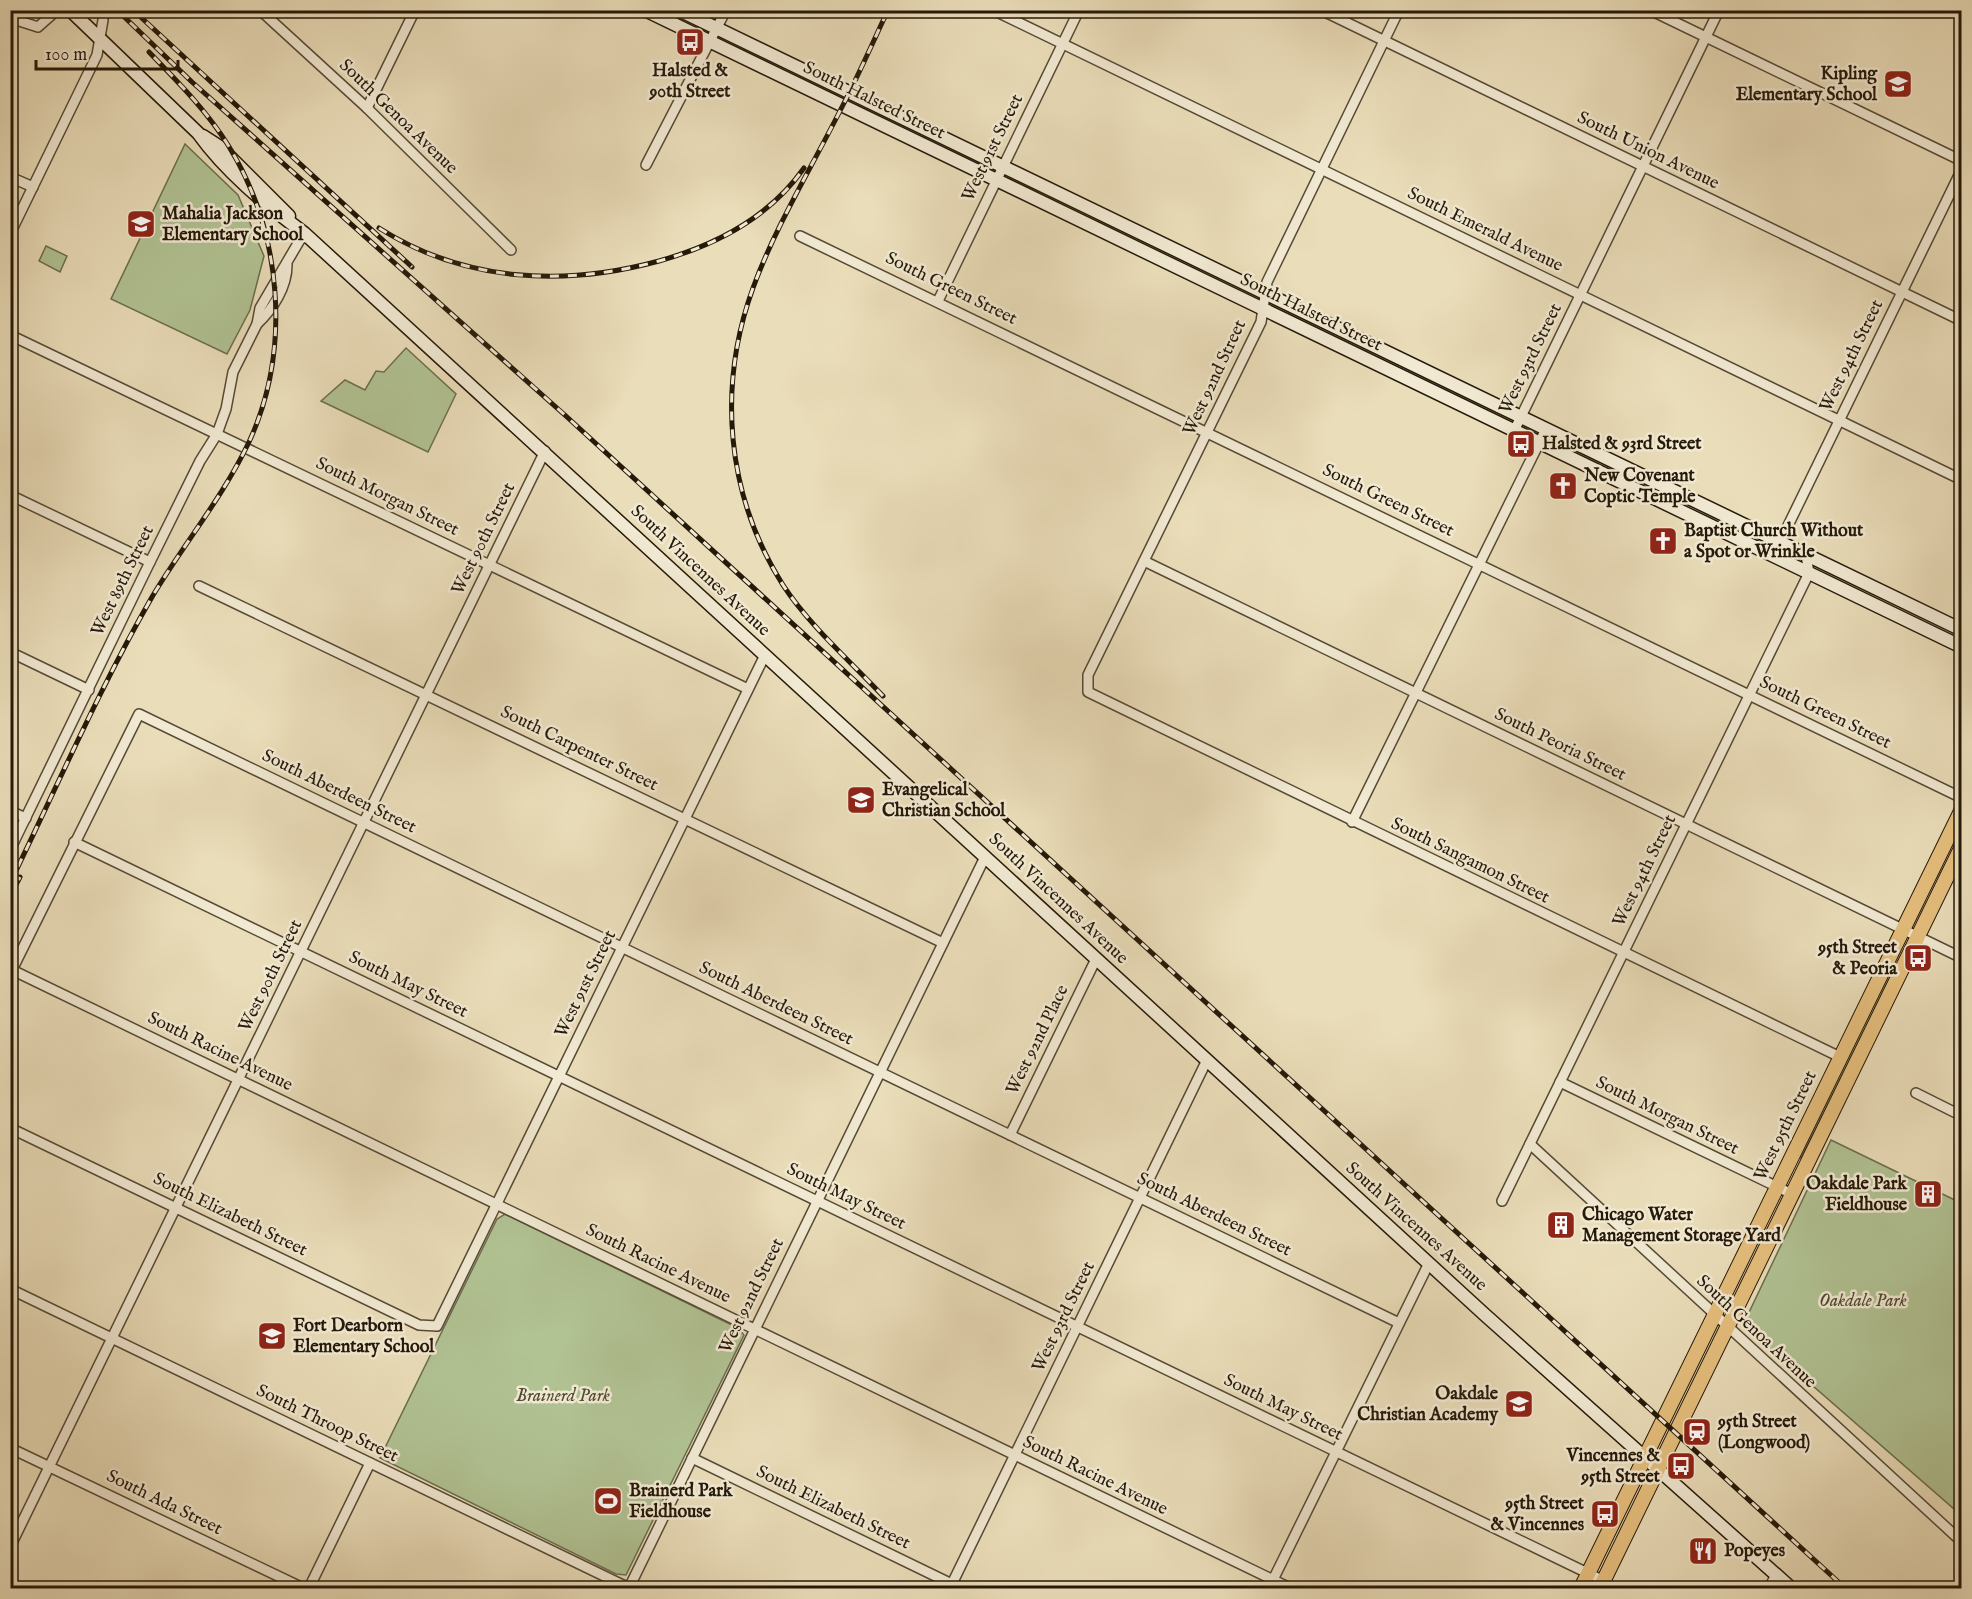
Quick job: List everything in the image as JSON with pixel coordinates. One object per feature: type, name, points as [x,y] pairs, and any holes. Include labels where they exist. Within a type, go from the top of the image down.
[{"type":"main road","name":"South Vincennes Avenue","points":[[70,10],[198,133],[220,147],[279,204],[304,232],[1096,959],[1643,1459],[1791,1588]]},
{"type":"main road","name":"South Halsted Street","points":[[645,10],[1962,647]]},
{"type":"main road","name":"South Halsted Street","points":[[679,10],[1962,630]]},
{"type":"main road","name":"West 95th Street","points":[[1581,1588],[1962,808]]},
{"type":"main road","name":"West 95th Street","points":[[1602,1585],[1962,846]]},
{"type":"street","points":[[10,18],[38,27],[57,10]]},
{"type":"street","name":"South Genoa Avenue","points":[[260,10],[367,108],[511,250]]},
{"type":"street","points":[[367,108],[415,10]]},
{"type":"street","points":[[646,165],[726,10]]},
{"type":"street","name":"South Emerald Avenue","points":[[993,10],[1962,480]]},
{"type":"street","name":"West 91st Street","points":[[938,300],[1079,10]]},
{"type":"street","name":"South Union Avenue","points":[[1321,10],[1962,321]]},
{"type":"street","name":"West 92nd Street","points":[[1088,692],[1088,675],[1261,322],[1267,282],[1399,10]]},
{"type":"street","points":[[1650,10],[1962,161]]},
{"type":"street","name":"West 93rd Street","points":[[1514,431],[1719,10]]},
{"type":"street","points":[[10,234],[96,58],[100,17]]},
{"type":"street","name":"West 94th Street","points":[[1768,553],[1780,542],[1962,169]]},
{"type":"street","points":[[10,177],[33,187]]},
{"type":"street","name":"West 89th Street","points":[[10,850],[200,461],[217,434],[226,408],[233,372],[257,324],[260,308],[278,273],[287,265],[304,232]]},
{"type":"street","name":"South Green Street","points":[[800,236],[938,300],[1962,798]]},
{"type":"street","name":"South Morgan Street","points":[[10,335],[748,689]]},
{"type":"street","points":[[1352,822],[1546,429]]},
{"type":"street","name":"West 90th Street","points":[[10,1547],[545,451]]},
{"type":"street","points":[[10,495],[150,562]]},
{"type":"street","points":[[1806,555],[1809,573]]},
{"type":"street","name":"South Peoria Street","points":[[1144,561],[1962,958]]},
{"type":"street","name":"West 94th Street","points":[[1502,1201],[1809,573]]},
{"type":"street","name":"South Carpenter Street","points":[[199,585],[943,943]]},
{"type":"street","points":[[10,652],[88,690]]},
{"type":"street","name":"West 91st Street","points":[[437,1326],[765,655]]},
{"type":"street","name":"South Sangamon Street","points":[[1088,692],[1840,1058]]},
{"type":"street","name":"South Aberdeen Street","points":[[74,842],[139,714],[1399,1323]]},
{"type":"street","points":[[10,811],[26,818]]},
{"type":"street","points":[[11,969],[74,842]]},
{"type":"street","name":"South May Street","points":[[74,842],[1588,1574],[1602,1585]]},
{"type":"street","name":"West 92nd Street","points":[[629,1588],[985,857]]},
{"type":"street","name":"West 92nd Place","points":[[1010,1135],[1096,959]]},
{"type":"street","name":"South Racine Avenue","points":[[11,969],[1015,1455],[1271,1584],[1290,1588]]},
{"type":"street","name":"West 93rd Street","points":[[954,1587],[1015,1455],[1207,1060]]},
{"type":"street","name":"South Morgan Street","points":[[1560,1082],[1792,1194]]},
{"type":"street","points":[[1916,1093],[1962,1116]]},
{"type":"street","name":"South Elizabeth Street","points":[[10,1128],[419,1325],[437,1326]]},
{"type":"street","name":"South Genoa Avenue","points":[[1530,1144],[1962,1542]]},
{"type":"street","points":[[1271,1584],[1429,1263]]},
{"type":"street","name":"South Throop Street","points":[[10,1289],[629,1588]]},
{"type":"street","name":"South Ada Street","points":[[10,1448],[303,1588]]},
{"type":"street","name":"South Elizabeth Street","points":[[692,1458],[954,1587]]},
{"type":"street","points":[[309,1588],[370,1463]]},
{"type":"street","points":[[1769,1588],[1776,1575]]},
{"type":"green space","points":[[185,144],[238,195],[264,256],[250,310],[227,354],[111,299]]},
{"type":"green space","points":[[46,246],[67,256],[60,272],[39,261]]},
{"type":"green space","points":[[406,348],[456,394],[428,452],[321,401],[345,380],[365,390],[376,371],[384,372]]},
{"type":"green space","points":[[1894,963],[1896,966],[1801,1158],[1799,1156]]},
{"type":"green space","name":"Oakdale Park","points":[[1831,1140],[1961,1203],[1961,1515],[1743,1325]]},
{"type":"green space","name":"Brainerd Park","points":[[505,1214],[738,1328],[744,1335],[626,1575],[616,1574],[380,1458],[497,1219]]},
{"type":"tunnel","points":[[97,14],[99,10]]},
{"type":"tunnel","points":[[103,20],[108,10]]},
{"type":"railway","points":[[117,10],[192,82],[567,417],[1845,1588]]},
{"type":"railway","points":[[133,10],[412,267]]},
{"type":"railway","points":[[883,696],[805,615],[783,585],[764,550],[749,515],[739,478],[733,440],[732,402],[734,364],[742,325],[762,265],[849,93],[888,10]]},
{"type":"railway","points":[[10,883],[96,703],[152,597],[239,462],[263,406],[271,369],[275,330],[275,291],[270,253],[260,215],[246,179],[228,145],[211,120],[149,52]]},
{"type":"railway","points":[[379,228],[411,246],[445,260],[480,269],[551,276],[623,269],[659,261],[721,238],[758,215],[775,201],[804,168]]},
{"type":"railway","points":[[10,896],[20,877]]},
{"type":"place","name":"Halsted & 90th Street","points":[[690,42]]},
{"type":"place","name":"Kipling Elementary School","points":[[1898,84]]},
{"type":"place","name":"Mahalia Jackson Elementary School","points":[[141,224]]},
{"type":"place","name":"Halsted & 93rd Street","points":[[1521,444]]},
{"type":"place","name":"New Covenant Coptic Temple","points":[[1563,486]]},
{"type":"place","name":"Baptist Church Without a Spot or Wrinkle","points":[[1663,541]]},
{"type":"place","name":"Evangelical Christian School","points":[[861,800]]},
{"type":"place","name":"95th Street & Peoria","points":[[1918,958]]},
{"type":"place","name":"Oakdale Park Fieldhouse","points":[[1928,1194]]},
{"type":"place","name":"Chicago Water Management Storage Yard","points":[[1561,1225]]},
{"type":"place","name":"Fort Dearborn Elementary School","points":[[272,1336]]},
{"type":"place","name":"Oakdale Christian Academy","points":[[1519,1404]]},
{"type":"place","name":"95th Street (Longwood)","points":[[1697,1432]]},
{"type":"place","name":"Vincennes & 95th Street","points":[[1681,1466]]},
{"type":"place","name":"Brainerd Park Fieldhouse","points":[[608,1501]]},
{"type":"place","name":"95th Street & Vincennes","points":[[1605,1514]]},
{"type":"place","name":"Popeyes","points":[[1703,1551]]}]
